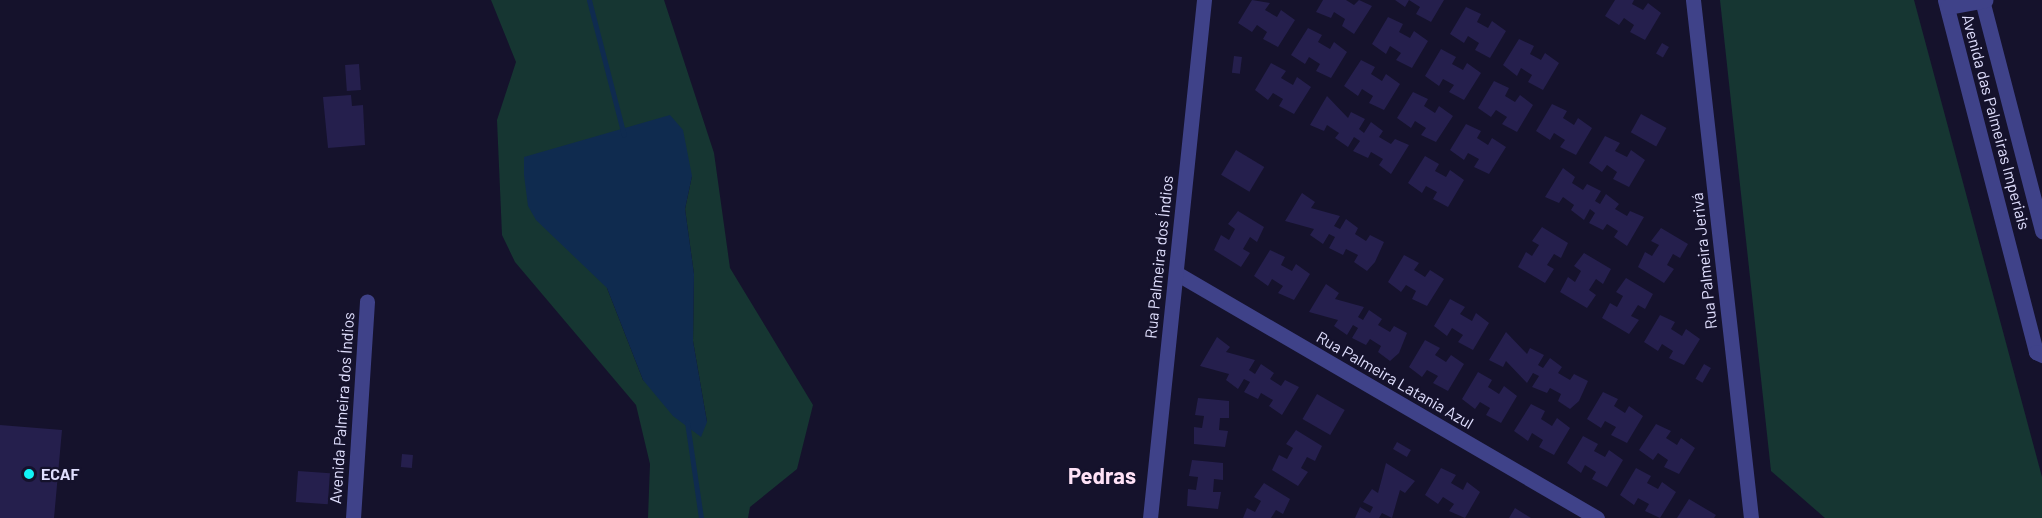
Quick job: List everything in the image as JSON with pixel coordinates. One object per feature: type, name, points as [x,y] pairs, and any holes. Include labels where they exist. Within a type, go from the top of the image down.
[{"type":"street","name":"Rua Palmeira dos Índios","points":[[1150,518],[1204,0]]},
{"type":"street","name":"Rua Palmeira Jerivá","points":[[1694,0],[1751,518]]},
{"type":"street","points":[[1946,3],[1983,0]]},
{"type":"street","name":"Avenida das Palmeiras Imperiais","points":[[1983,0],[2042,231]]},
{"type":"street","name":"Avenida das Palmeiras Imperiais","points":[[1946,3],[2036,352],[2042,356]]},
{"type":"street","name":"Rua Palmeira Latania Azul","points":[[1176,273],[1597,518]]},
{"type":"street","name":"Avenida Palmeira dos Índios","points":[[353,518],[367,300]]},
{"type":"green space","points":[[491,0],[664,0],[714,153],[730,268],[813,405],[797,469],[750,507],[748,518],[648,518],[650,464],[636,405],[515,262],[502,235],[497,120],[516,62]],"holes":[[[692,176],[685,209],[694,274],[693,341],[707,422],[643,380],[607,288]]]},
{"type":"green space","points":[[1720,0],[1914,0],[2042,477],[2042,518],[1825,518],[1771,471]]},
{"type":"water","points":[[670,115],[683,130],[692,176],[685,209],[694,274],[693,341],[707,422],[701,437],[673,416],[643,380],[607,288],[536,220],[528,206],[524,175],[524,157]]},
{"type":"building","points":[[1252,0],[1270,3],[1265,10],[1277,17],[1281,10],[1295,20],[1278,47],[1263,39],[1267,32],[1257,25],[1252,32],[1238,23]]},
{"type":"building","points":[[1323,0],[1346,0],[1354,5],[1359,0],[1372,6],[1354,34],[1342,26],[1345,19],[1334,12],[1331,18],[1316,12]]},
{"type":"building","points":[[1395,0],[1409,0],[1405,7]]},
{"type":"building","points":[[1409,0],[1444,0],[1431,22],[1416,14],[1420,7]]},
{"type":"building","points":[[1615,0],[1634,0],[1632,4],[1643,10],[1648,3],[1661,13],[1645,40],[1630,32],[1634,25],[1624,18],[1619,25],[1605,16]]},
{"type":"building","points":[[1466,7],[1481,14],[1477,22],[1488,28],[1492,21],[1506,31],[1490,58],[1475,50],[1479,43],[1468,36],[1464,43],[1450,34]]},
{"type":"building","points":[[1388,17],[1403,24],[1399,32],[1410,38],[1414,31],[1428,41],[1412,68],[1396,60],[1401,53],[1390,46],[1386,54],[1372,44]]},
{"type":"building","points":[[1308,28],[1322,35],[1318,42],[1330,49],[1334,42],[1347,52],[1331,78],[1316,71],[1320,64],[1309,57],[1305,64],[1291,55]]},
{"type":"building","points":[[1519,39],[1534,46],[1530,54],[1541,60],[1545,53],[1559,63],[1543,90],[1528,82],[1532,75],[1521,68],[1517,76],[1503,65]]},
{"type":"building","points":[[1662,43],[1669,47],[1663,57],[1656,53]]},
{"type":"building","points":[[1441,49],[1456,57],[1452,64],[1463,70],[1467,63],[1481,73],[1464,100],[1449,92],[1454,85],[1443,79],[1439,86],[1425,76]]},
{"type":"building","points":[[1234,56],[1242,57],[1240,74],[1232,73]]},
{"type":"building","points":[[1361,60],[1375,67],[1371,74],[1382,81],[1386,74],[1400,84],[1384,110],[1369,103],[1373,96],[1362,89],[1358,96],[1344,86]]},
{"type":"building","points":[[1271,63],[1286,71],[1281,78],[1293,85],[1297,77],[1311,87],[1294,114],[1279,106],[1283,99],[1273,93],[1268,100],[1255,90]]},
{"type":"building","points":[[359,64],[361,90],[347,91],[345,65]]},
{"type":"building","points":[[1494,81],[1509,88],[1505,96],[1515,102],[1520,95],[1533,105],[1517,132],[1502,124],[1507,117],[1496,110],[1491,117],[1478,108]]},
{"type":"building","points":[[1413,92],[1428,99],[1424,106],[1435,113],[1439,106],[1453,116],[1436,142],[1421,135],[1426,128],[1415,121],[1411,128],[1397,118]]},
{"type":"building","points":[[351,95],[352,106],[363,105],[365,145],[328,148],[323,97]]},
{"type":"building","points":[[1327,96],[1348,118],[1351,112],[1365,119],[1359,129],[1364,133],[1371,122],[1383,131],[1379,137],[1391,144],[1395,139],[1409,145],[1391,174],[1379,165],[1383,159],[1371,152],[1368,158],[1353,151],[1360,141],[1354,137],[1348,147],[1335,138],[1339,133],[1327,125],[1324,131],[1310,125]]},
{"type":"building","points":[[1552,104],[1567,111],[1563,118],[1574,125],[1578,118],[1592,128],[1576,155],[1560,147],[1565,140],[1554,133],[1550,140],[1536,131]]},
{"type":"building","points":[[1641,114],[1666,128],[1656,146],[1631,132]]},
{"type":"building","points":[[1466,124],[1481,131],[1477,138],[1488,145],[1492,138],[1506,147],[1489,174],[1474,167],[1479,159],[1468,153],[1464,160],[1450,150]]},
{"type":"building","points":[[1605,136],[1620,143],[1615,151],[1627,157],[1631,150],[1645,160],[1629,187],[1613,179],[1617,172],[1607,165],[1602,172],[1589,163]]},
{"type":"building","points":[[1236,150],[1264,167],[1249,192],[1221,175]]},
{"type":"building","points":[[1425,156],[1439,164],[1435,171],[1446,177],[1450,170],[1464,180],[1448,207],[1433,199],[1437,192],[1426,186],[1422,193],[1408,183]]},
{"type":"building","points":[[1563,168],[1575,177],[1572,183],[1583,190],[1587,184],[1601,191],[1595,201],[1600,204],[1606,194],[1619,204],[1615,209],[1627,216],[1630,211],[1644,217],[1627,246],[1614,237],[1618,231],[1607,224],[1603,230],[1589,223],[1595,213],[1590,209],[1584,220],[1571,210],[1574,205],[1563,197],[1559,203],[1545,197]]},
{"type":"building","points":[[1302,193],[1315,202],[1311,208],[1340,216],[1334,226],[1340,229],[1346,219],[1358,228],[1355,234],[1366,241],[1370,235],[1384,242],[1375,262],[1367,271],[1354,262],[1358,255],[1346,249],[1343,255],[1329,248],[1335,237],[1329,234],[1323,244],[1310,235],[1314,229],[1285,221]]},
{"type":"building","points":[[1238,211],[1264,227],[1257,242],[1250,237],[1243,249],[1250,253],[1241,267],[1214,250],[1221,235],[1229,240],[1235,229],[1228,224]]},
{"type":"building","points":[[1542,227],[1568,243],[1561,258],[1554,254],[1547,265],[1554,269],[1545,283],[1518,267],[1526,252],[1532,256],[1539,245],[1532,241]]},
{"type":"building","points":[[1661,228],[1688,244],[1680,258],[1673,254],[1667,265],[1674,269],[1664,283],[1638,267],[1645,252],[1652,256],[1659,245],[1651,241]]},
{"type":"building","points":[[1270,250],[1285,257],[1281,265],[1292,271],[1296,264],[1310,274],[1294,300],[1278,293],[1283,286],[1272,279],[1268,286],[1254,276]]},
{"type":"building","points":[[1584,253],[1611,269],[1603,284],[1596,279],[1589,290],[1596,295],[1587,308],[1560,292],[1568,277],[1575,282],[1581,271],[1574,266]]},
{"type":"building","points":[[1404,255],[1419,263],[1414,270],[1425,277],[1430,270],[1444,279],[1427,306],[1412,299],[1416,291],[1406,285],[1401,292],[1388,282]]},
{"type":"building","points":[[1626,278],[1653,294],[1645,309],[1638,305],[1631,316],[1639,320],[1629,334],[1602,318],[1610,303],[1617,307],[1623,296],[1616,292]]},
{"type":"building","points":[[1326,284],[1339,293],[1335,299],[1364,307],[1358,317],[1363,320],[1369,310],[1382,319],[1378,325],[1390,332],[1394,326],[1407,333],[1399,353],[1390,361],[1378,352],[1381,346],[1370,339],[1366,345],[1352,338],[1358,328],[1353,325],[1347,335],[1334,326],[1338,320],[1309,312]]},
{"type":"building","points":[[1450,299],[1465,307],[1460,314],[1472,321],[1476,313],[1489,323],[1473,350],[1458,342],[1463,335],[1452,328],[1447,336],[1434,326]]},
{"type":"building","points":[[1660,315],[1675,322],[1671,329],[1682,336],[1686,329],[1700,339],[1684,365],[1669,358],[1673,351],[1662,344],[1658,351],[1644,342]]},
{"type":"building","points":[[1506,332],[1527,354],[1530,348],[1544,355],[1538,365],[1543,368],[1550,358],[1562,367],[1558,373],[1570,380],[1574,374],[1588,381],[1579,401],[1570,409],[1558,401],[1561,394],[1550,388],[1547,393],[1532,387],[1539,376],[1533,373],[1527,383],[1506,361],[1503,367],[1489,360]]},
{"type":"building","points":[[1217,337],[1230,347],[1226,352],[1255,360],[1249,370],[1255,374],[1261,364],[1274,373],[1270,379],[1281,386],[1285,380],[1299,387],[1282,415],[1269,406],[1273,400],[1261,393],[1258,399],[1244,392],[1250,382],[1244,379],[1238,389],[1226,380],[1229,374],[1200,366]]},
{"type":"building","points":[[1425,340],[1440,348],[1435,355],[1446,362],[1451,355],[1464,364],[1448,391],[1433,383],[1438,376],[1427,370],[1422,377],[1409,367]]},
{"type":"building","points":[[1704,364],[1711,368],[1702,383],[1696,379]]},
{"type":"building","points":[[1478,372],[1492,380],[1488,387],[1499,394],[1504,386],[1517,396],[1501,423],[1486,415],[1490,408],[1480,402],[1475,409],[1462,399]]},
{"type":"building","points":[[1603,392],[1618,399],[1614,406],[1625,413],[1629,406],[1643,416],[1627,443],[1611,435],[1616,427],[1605,421],[1601,428],[1587,419]]},
{"type":"building","points":[[1317,394],[1345,410],[1330,435],[1302,419]]},
{"type":"building","points":[[1198,398],[1229,401],[1229,418],[1220,418],[1219,430],[1228,431],[1225,447],[1194,444],[1194,427],[1202,428],[1204,416],[1195,415]]},
{"type":"building","points":[[1531,404],[1545,411],[1541,419],[1552,426],[1557,418],[1570,428],[1554,455],[1539,447],[1543,440],[1532,433],[1528,441],[1514,431]]},
{"type":"building","points":[[1656,424],[1671,431],[1666,438],[1677,445],[1681,438],[1695,448],[1679,474],[1664,467],[1668,460],[1658,453],[1653,460],[1639,450]]},
{"type":"building","name":"ECAF","points":[[0,425],[62,430],[54,518],[0,518]]},
{"type":"building","points":[[1296,430],[1322,446],[1315,461],[1307,457],[1301,468],[1308,472],[1298,486],[1272,470],[1279,455],[1287,459],[1293,448],[1286,444]]},
{"type":"building","points":[[1583,436],[1598,444],[1594,451],[1605,457],[1609,450],[1623,460],[1607,487],[1592,479],[1596,472],[1585,465],[1581,473],[1567,463]]},
{"type":"building","points":[[1397,442],[1411,450],[1407,457],[1393,449]]},
{"type":"building","points":[[402,454],[413,455],[412,468],[401,467]]},
{"type":"building","points":[[1192,460],[1223,463],[1223,480],[1214,479],[1213,492],[1221,492],[1218,509],[1187,506],[1188,489],[1196,490],[1198,477],[1189,476]]},
{"type":"building","points":[[1386,463],[1415,481],[1405,493],[1400,490],[1392,518],[1382,513],[1379,518],[1355,518],[1360,507],[1370,513],[1373,507],[1363,502],[1372,489],[1378,493]]},
{"type":"building","points":[[1441,468],[1456,475],[1451,483],[1463,490],[1467,482],[1480,492],[1465,518],[1449,511],[1454,504],[1443,497],[1438,504],[1425,495]]},
{"type":"building","points":[[1636,468],[1651,476],[1647,483],[1658,489],[1662,482],[1676,492],[1660,518],[1645,511],[1649,504],[1638,498],[1634,505],[1620,495]]},
{"type":"building","points":[[298,471],[330,473],[328,504],[296,502]]},
{"type":"building","points":[[1264,483],[1290,499],[1283,514],[1276,510],[1271,518],[1243,518],[1247,508],[1255,512],[1261,501],[1254,497]]},
{"type":"building","points":[[1689,499],[1716,515],[1714,518],[1677,518]]},
{"type":"building","points":[[1515,508],[1531,518],[1509,518]]},
{"type":"waterway","points":[[589,0],[624,135]]},
{"type":"waterway","points":[[687,422],[701,518]]},
{"type":"place","name":"ECAF","points":[[29,474]]},
{"type":"district","name":"Pedras","points":[[1102,476]]}]
